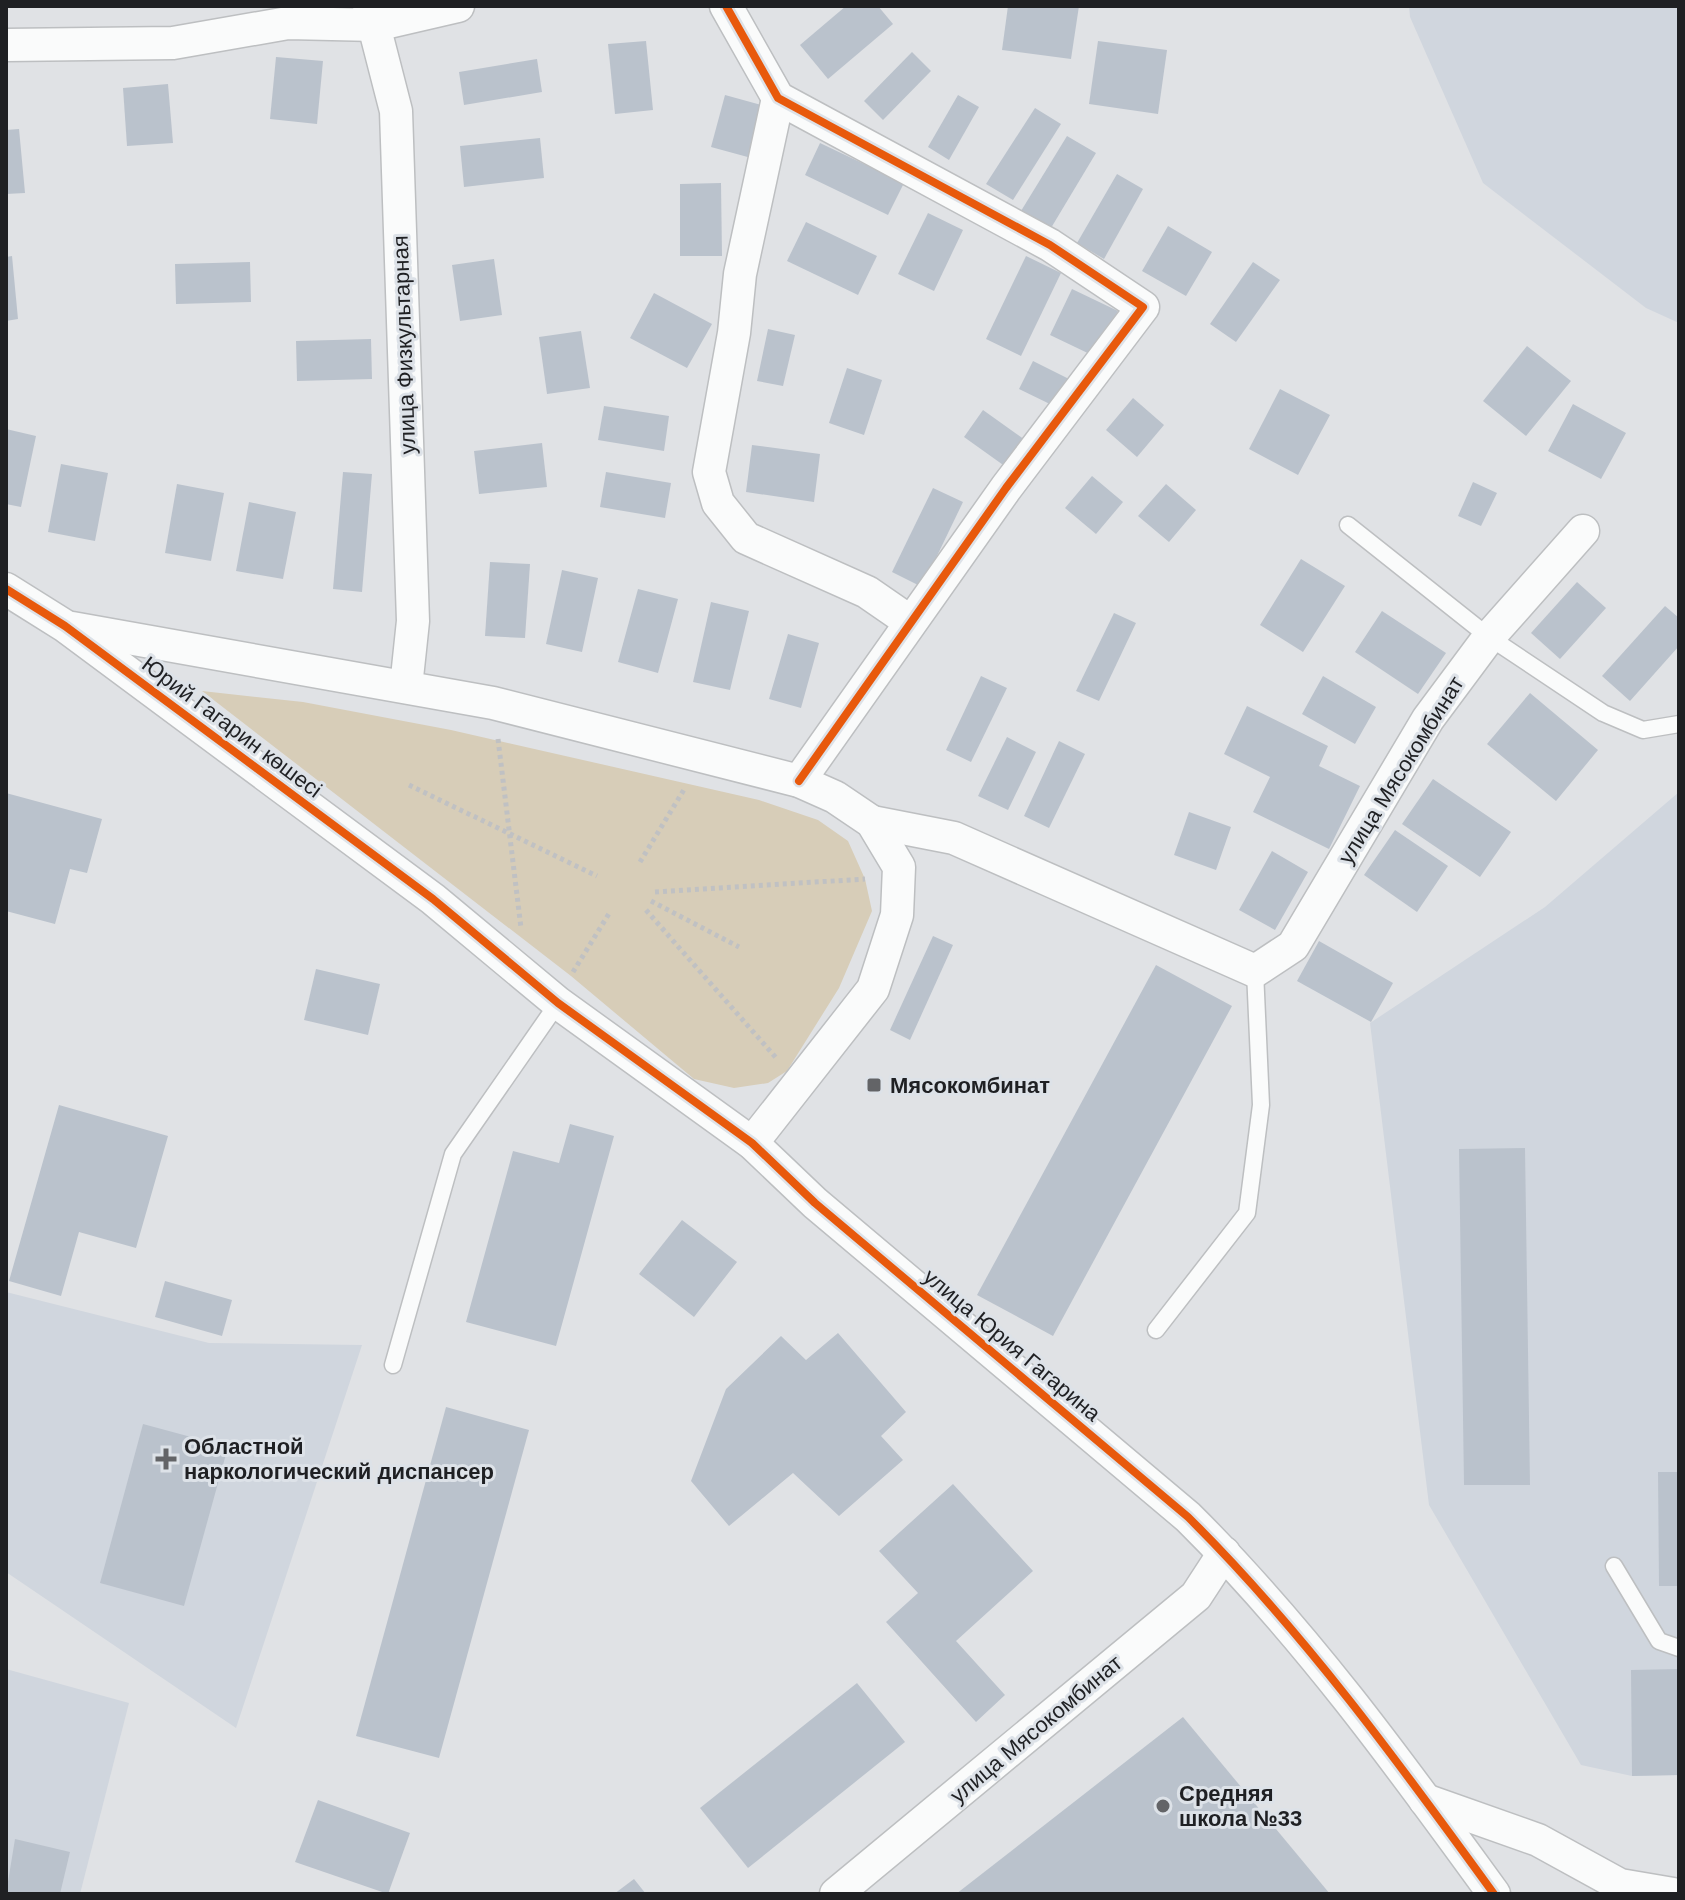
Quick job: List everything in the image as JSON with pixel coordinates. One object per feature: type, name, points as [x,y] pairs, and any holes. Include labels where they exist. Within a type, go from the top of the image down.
[{"type":"street","points":[[6,45],[173,43],[288,23],[458,6]]},
{"type":"street","points":[[726,6],[778,98],[1050,245],[1143,307],[909,621],[799,781]]},
{"type":"street","name":"улица Физкультарная","points":[[372,15],[396,111],[413,621],[406,687]]},
{"type":"street","points":[[778,98],[740,274],[709,472],[718,503],[746,538],[867,592],[909,621]]},
{"type":"street","name":"улица Мясокомбинат","points":[[1255,971],[1293,946],[1428,719],[1489,637],[1583,531]]},
{"type":"street","name":"Юрий Гагарин көшесі","points":[[6,589],[65,626],[433,899]]},
{"type":"street","name":"Юрий Гагарин көшесі","points":[[65,626],[493,703],[799,781],[835,797],[872,822],[899,867],[897,915],[873,989],[752,1143]]},
{"type":"street","points":[[872,822],[954,838],[1255,971]]},
{"type":"street","name":"улица Юрия Гагарина","points":[[433,899],[528,980],[564,990],[752,1143],[815,1203],[1188,1517],[1224,1553],[1341,1689],[1494,1894]]},
{"type":"street","name":"улица Мясокомбинат","points":[[836,1894],[1196,1596],[1224,1553]]},
{"type":"street","points":[[1425,1800],[1538,1840],[1620,1885],[1673,1894]]},
{"type":"lane","points":[[1348,525],[1489,637],[1603,713],[1643,730],[1679,724]]},
{"type":"lane","points":[[1156,1330],[1247,1213],[1261,1105],[1255,971]]},
{"type":"lane","points":[[393,1365],[453,1154],[564,990]]},
{"type":"lane","points":[[1614,1566],[1659,1641],[1679,1648]]},
{"type":"path","points":[[493,703],[528,980]]},
{"type":"path","points":[[640,862],[688,784]]},
{"type":"path","points":[[409,785],[597,876]]},
{"type":"path","points":[[655,892],[865,879]]},
{"type":"path","points":[[651,901],[739,947]]},
{"type":"path","points":[[646,910],[787,1071]]},
{"type":"path","points":[[564,990],[610,912]]},
{"type":"shaded area","points":[[1409,6],[1679,6],[1679,323],[1646,308],[1483,183],[1410,17]]},
{"type":"shaded area","points":[[202,691],[303,702],[451,730],[759,800],[818,820],[848,841],[865,879],[872,911],[839,988],[787,1071],[768,1083],[734,1088],[694,1079],[571,976]]},
{"type":"shaded area","points":[[1679,792],[1679,1775],[1632,1776],[1581,1765],[1429,1505],[1370,1023],[1545,907]]},
{"type":"shaded area","name":"Областной наркологический диспансер","points":[[6,1292],[209,1343],[362,1345],[236,1728],[6,1572]]},
{"type":"shaded area","points":[[6,1669],[129,1703],[80,1894],[6,1894]]},
{"type":"building","points":[[846,6],[878,6],[893,24],[828,79],[800,45]]},
{"type":"building","points":[[1008,6],[1079,6],[1071,59],[1002,50]]},
{"type":"building","points":[[646,41],[653,110],[615,114],[608,44]]},
{"type":"building","points":[[1098,41],[1167,50],[1158,114],[1089,104]]},
{"type":"building","points":[[912,52],[931,71],[883,120],[864,101]]},
{"type":"building","points":[[276,57],[323,61],[317,124],[270,119]]},
{"type":"building","points":[[537,59],[542,92],[464,105],[459,72]]},
{"type":"building","points":[[168,84],[173,143],[127,146],[123,88]]},
{"type":"building","points":[[725,95],[769,107],[755,159],[711,147]]},
{"type":"building","points":[[958,95],[979,107],[949,160],[928,147]]},
{"type":"building","points":[[1035,108],[1061,124],[1013,200],[986,184]]},
{"type":"building","points":[[19,129],[25,193],[6,194],[6,130]]},
{"type":"building","points":[[1067,136],[1096,153],[1051,228],[1021,211]]},
{"type":"building","points":[[540,138],[544,178],[464,187],[460,146]]},
{"type":"building","points":[[820,143],[904,183],[888,215],[805,175]]},
{"type":"building","points":[[1117,174],[1143,189],[1104,259],[1077,243]]},
{"type":"building","points":[[721,183],[722,256],[680,256],[680,184]]},
{"type":"building","points":[[928,213],[963,230],[934,291],[898,274]]},
{"type":"building","points":[[806,222],[877,256],[858,295],[787,261]]},
{"type":"building","points":[[1168,226],[1212,252],[1186,296],[1142,271]]},
{"type":"building","points":[[12,256],[18,319],[6,321],[6,257]]},
{"type":"building","points":[[1026,256],[1061,273],[1021,356],[986,339]]},
{"type":"building","points":[[494,259],[502,315],[460,321],[452,265]]},
{"type":"building","points":[[250,262],[251,302],[176,304],[175,264]]},
{"type":"building","points":[[1253,262],[1280,280],[1236,342],[1210,324]]},
{"type":"building","points":[[1072,289],[1118,311],[1096,357],[1050,335]]},
{"type":"building","points":[[654,293],[712,324],[687,368],[630,338]]},
{"type":"building","points":[[768,329],[795,335],[783,386],[757,381]]},
{"type":"building","points":[[581,331],[590,388],[547,394],[539,337]]},
{"type":"building","points":[[371,339],[372,379],[297,381],[296,341]]},
{"type":"building","points":[[1527,346],[1571,381],[1526,436],[1483,401]]},
{"type":"building","points":[[1033,361],[1069,379],[1056,407],[1019,389]]},
{"type":"building","points":[[847,368],[882,380],[864,435],[829,423]]},
{"type":"building","points":[[1280,389],[1330,415],[1298,475],[1249,449]]},
{"type":"building","points":[[1133,398],[1164,425],[1137,457],[1106,430]]},
{"type":"building","points":[[1573,404],[1626,433],[1601,479],[1548,451]]},
{"type":"building","points":[[604,406],[669,416],[664,451],[598,440]]},
{"type":"building","points":[[983,410],[1025,440],[1006,467],[964,437]]},
{"type":"building","points":[[6,429],[36,436],[21,507],[6,504]]},
{"type":"building","points":[[542,443],[547,487],[479,494],[474,451]]},
{"type":"building","points":[[752,445],[820,454],[814,502],[746,492]]},
{"type":"building","points":[[61,464],[108,473],[95,541],[48,532]]},
{"type":"building","points":[[343,472],[372,474],[362,592],[333,589]]},
{"type":"building","points":[[606,472],[671,483],[665,518],[600,507]]},
{"type":"building","points":[[1092,476],[1123,502],[1096,534],[1065,508]]},
{"type":"building","points":[[1473,482],[1497,493],[1481,526],[1458,516]]},
{"type":"building","points":[[177,484],[224,493],[211,561],[165,553]]},
{"type":"building","points":[[1166,484],[1196,510],[1169,542],[1138,516]]},
{"type":"building","points":[[933,488],[963,502],[922,587],[892,572]]},
{"type":"building","points":[[249,502],[296,512],[283,579],[236,571]]},
{"type":"building","points":[[1301,559],[1345,586],[1303,652],[1260,625]]},
{"type":"building","points":[[490,562],[530,564],[525,638],[485,636]]},
{"type":"building","points":[[562,570],[598,578],[582,652],[546,644]]},
{"type":"building","points":[[1577,582],[1606,608],[1560,659],[1531,633]]},
{"type":"building","points":[[638,589],[678,599],[658,673],[618,662]]},
{"type":"building","points":[[711,602],[749,611],[730,690],[693,682]]},
{"type":"building","points":[[1665,606],[1679,618],[1679,646],[1630,701],[1602,676]]},
{"type":"building","points":[[1382,611],[1446,653],[1418,694],[1355,652]]},
{"type":"building","points":[[1114,613],[1136,623],[1099,701],[1076,691]]},
{"type":"building","points":[[788,634],[819,643],[801,708],[769,699]]},
{"type":"building","points":[[981,676],[1007,688],[971,762],[946,750]]},
{"type":"building","points":[[1323,676],[1376,707],[1355,744],[1302,714]]},
{"type":"building","points":[[1530,693],[1598,750],[1556,801],[1487,744]]},
{"type":"building","points":[[1247,706],[1328,746],[1319,766],[1360,786],[1329,849],[1253,812],[1270,777],[1224,754]]},
{"type":"building","points":[[1007,737],[1036,752],[1008,810],[978,796]]},
{"type":"building","points":[[1059,741],[1085,754],[1049,828],[1024,816]]},
{"type":"building","points":[[1433,779],[1511,832],[1480,877],[1402,824]]},
{"type":"building","points":[[6,793],[102,819],[87,873],[70,869],[55,924],[6,911]]},
{"type":"building","points":[[1189,812],[1231,827],[1216,870],[1174,855]]},
{"type":"building","points":[[1395,830],[1448,866],[1417,912],[1364,875]]},
{"type":"building","points":[[1272,851],[1308,872],[1275,930],[1239,910]]},
{"type":"building","points":[[933,936],[953,945],[910,1040],[890,1030]]},
{"type":"building","points":[[1319,941],[1393,983],[1371,1022],[1297,981]]},
{"type":"building","points":[[1156,965],[1232,1006],[1053,1336],[977,1295]]},
{"type":"building","points":[[316,969],[380,984],[368,1035],[304,1020]]},
{"type":"building","points":[[59,1105],[168,1136],[136,1248],[79,1232],[61,1296],[9,1281]]},
{"type":"building","points":[[570,1124],[614,1136],[556,1346],[466,1322],[513,1151],[559,1163]]},
{"type":"building","points":[[1525,1148],[1530,1485],[1464,1485],[1459,1149]]},
{"type":"building","points":[[682,1220],[737,1262],[694,1317],[639,1274]]},
{"type":"building","points":[[165,1281],[232,1300],[222,1336],[155,1317]]},
{"type":"building","points":[[838,1333],[906,1412],[881,1436],[903,1460],[839,1516],[793,1473],[729,1526],[691,1481],[726,1389],[781,1336],[806,1360]]},
{"type":"building","points":[[446,1407],[529,1430],[439,1758],[356,1736]]},
{"type":"building","points":[[143,1424],[228,1447],[184,1606],[100,1583]]},
{"type":"building","points":[[1658,1472],[1679,1472],[1679,1586],[1659,1586]]},
{"type":"building","points":[[953,1484],[1033,1571],[956,1641],[1005,1695],[976,1722],[886,1622],[918,1593],[879,1551]]},
{"type":"building","points":[[1679,1669],[1679,1775],[1632,1776],[1631,1670]]},
{"type":"building","points":[[857,1683],[905,1742],[748,1868],[700,1808]]},
{"type":"building","name":"Средняя школа №33","points":[[1183,1717],[1330,1894],[956,1894]]},
{"type":"building","points":[[318,1800],[410,1833],[388,1894],[295,1862]]},
{"type":"building","points":[[15,1839],[70,1852],[60,1894],[6,1894]]},
{"type":"building","points":[[634,1879],[646,1894],[614,1894]]},
{"type":"cycle path","points":[[726,6],[778,98],[1050,245],[1143,307],[1006,488],[799,781]]},
{"type":"cycle path","points":[[6,589],[65,626],[433,899],[558,1003],[752,1143],[815,1203],[1188,1517],[1310,1652],[1386,1747],[1494,1894]]},
{"type":"place","name":"Мясокомбинат","points":[[874,1085]]},
{"type":"place","name":"Областной наркологический диспансер","points":[[166,1459]]},
{"type":"place","name":"Средняя школа №33","points":[[1163,1806]]}]
